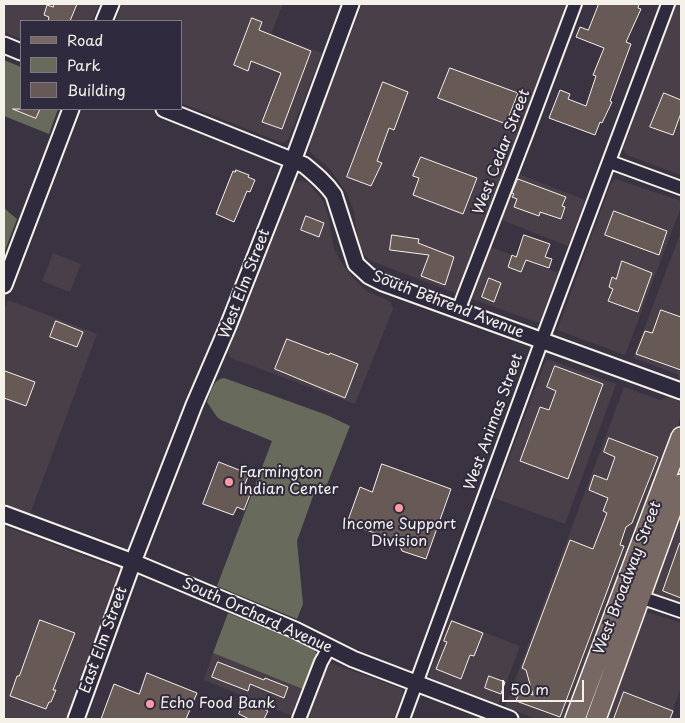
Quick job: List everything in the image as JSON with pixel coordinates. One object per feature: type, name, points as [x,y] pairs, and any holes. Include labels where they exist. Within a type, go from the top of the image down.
[{"type":"main road","name":"West Broadway Street","points":[[596,719],[632,594],[681,437]]},
{"type":"main road","name":"West Broadway Street","points":[[575,719],[681,484]]},
{"type":"street","points":[[104,20],[111,4]]},
{"type":"street","name":"West Elm Street","points":[[133,562],[194,405],[228,326],[293,161],[351,4]]},
{"type":"street","name":"West Cedar Street","points":[[458,311],[528,132],[575,4]]},
{"type":"street","name":"West Animas Street","points":[[403,719],[668,4]]},
{"type":"street","points":[[4,45],[20,52]]},
{"type":"street","points":[[4,282],[71,110]]},
{"type":"street","name":"South Behrend Avenue","points":[[166,110],[304,165],[315,174],[327,185],[334,195],[356,264],[369,276],[382,283],[681,391]]},
{"type":"street","points":[[610,162],[681,188]]},
{"type":"street","name":"South Orchard Avenue","points":[[4,514],[133,562],[295,630],[353,659],[510,719]]},
{"type":"street","name":"East Elm Street","points":[[76,719],[133,562]]},
{"type":"street","points":[[632,594],[681,612]]},
{"type":"street","points":[[299,719],[321,662],[330,648]]},
{"type":"shaded area","points":[[4,4],[99,4],[92,20],[20,20],[20,39],[4,32]]},
{"type":"shaded area","points":[[122,4],[283,4],[271,34],[322,53],[288,140],[280,142],[182,103],[182,20],[116,20]]},
{"type":"shaded area","points":[[362,4],[570,4],[460,295],[369,260],[358,242],[354,211],[347,193],[330,169],[310,152],[310,142]]},
{"type":"shaded area","points":[[676,4],[681,4],[681,175],[627,155],[623,149]]},
{"type":"shaded area","points":[[516,173],[585,200],[568,246],[499,219]]},
{"type":"shaded area","points":[[616,179],[681,201],[681,207],[625,355],[560,331],[558,328],[611,183]]},
{"type":"shaded area","points":[[297,182],[308,183],[322,199],[328,215],[334,249],[343,265],[368,292],[390,301],[393,309],[355,404],[236,360],[230,357],[228,351],[292,187]]},
{"type":"shaded area","points":[[681,232],[681,382],[677,374],[633,358]]},
{"type":"shaded area","points":[[489,246],[558,273],[540,322],[469,298]]},
{"type":"shaded area","points":[[53,253],[81,264],[70,292],[42,281]]},
{"type":"shaded area","points":[[8,300],[97,334],[30,514],[4,504],[4,311]]},
{"type":"shaded area","points":[[546,360],[616,384],[565,524],[494,498]]},
{"type":"shaded area","points":[[624,387],[660,400],[668,397],[681,402],[681,415],[676,430],[672,434],[612,593],[569,719],[537,719],[505,707]]},
{"type":"shaded area","points":[[681,518],[681,604],[655,594],[652,588],[655,577],[660,575]]},
{"type":"shaded area","points":[[4,526],[114,567],[118,571],[66,719],[4,719]]},
{"type":"shaded area","points":[[647,612],[681,623],[681,688],[674,711],[671,719],[607,719],[636,642],[635,637],[644,614]]},
{"type":"shaded area","points":[[450,619],[520,646],[498,705],[430,678],[429,675]]},
{"type":"shaded area","points":[[213,653],[305,690],[294,717],[204,680]]},
{"type":"shaded area","points":[[328,662],[402,689],[403,693],[394,719],[305,719]]},
{"type":"green space","points":[[4,60],[20,67],[20,110],[58,110],[49,134],[4,116]]},
{"type":"green space","points":[[4,208],[17,219],[4,253]]},
{"type":"green space","points":[[224,378],[327,415],[350,426],[326,487],[317,485],[297,541],[303,604],[297,619],[217,586],[272,441],[217,417],[207,402],[215,383]]},
{"type":"green space","points":[[228,613],[295,640],[315,651],[318,658],[305,690],[213,653]]},
{"type":"building","points":[[54,4],[77,4],[70,20],[48,20],[49,17],[44,15],[47,5],[53,7]]},
{"type":"building","points":[[599,4],[639,4],[638,8],[641,9],[626,42],[631,44],[610,101],[612,102],[602,123],[600,122],[595,135],[549,118],[560,90],[570,94],[568,99],[586,106],[596,76],[593,75],[604,48],[576,37],[580,27],[588,30]]},
{"type":"building","points":[[252,18],[262,22],[259,30],[311,51],[282,129],[262,122],[281,73],[251,61],[248,71],[234,65]]},
{"type":"building","points":[[450,68],[518,93],[506,124],[438,98]]},
{"type":"building","points":[[383,82],[408,92],[394,130],[389,128],[377,161],[382,163],[371,186],[347,177]]},
{"type":"building","points":[[664,93],[681,100],[681,113],[673,135],[650,127]]},
{"type":"building","points":[[13,109],[40,110],[36,118]]},
{"type":"building","points":[[421,157],[477,178],[463,214],[413,195],[419,178],[413,176]]},
{"type":"building","points":[[236,170],[249,175],[248,177],[255,180],[250,192],[247,191],[234,222],[216,214],[233,171],[235,172]]},
{"type":"building","points":[[518,179],[566,197],[562,206],[565,207],[561,219],[540,212],[539,216],[514,207],[517,199],[512,197],[514,194],[512,193]]},
{"type":"building","points":[[614,211],[667,231],[659,255],[605,235]]},
{"type":"building","points":[[306,216],[324,223],[319,237],[301,230]]},
{"type":"building","points":[[392,235],[419,239],[418,243],[454,257],[445,285],[421,276],[429,255],[390,250]]},
{"type":"building","points":[[524,235],[550,244],[545,257],[552,259],[549,268],[526,260],[521,272],[508,267],[512,255],[516,257]]},
{"type":"building","points":[[622,261],[652,273],[638,312],[608,301],[613,289],[609,287],[612,277],[616,279]]},
{"type":"building","points":[[489,278],[501,283],[494,302],[482,297]]},
{"type":"building","points":[[661,310],[681,317],[681,370],[636,354],[645,331],[652,333]]},
{"type":"building","points":[[56,321],[83,332],[77,347],[50,337]]},
{"type":"building","points":[[287,339],[358,364],[345,398],[275,369]]},
{"type":"building","points":[[555,366],[603,384],[568,479],[520,461],[540,407],[549,410],[556,391],[547,387]]},
{"type":"building","points":[[5,371],[35,382],[26,406],[4,398]]},
{"type":"building","points":[[609,438],[658,457],[632,523],[626,527],[620,545],[624,546],[560,717],[516,701],[520,690],[533,695],[526,670],[522,668],[570,540],[593,549],[607,513],[603,511],[608,498],[589,490],[594,475],[607,480],[615,457],[604,452]]},
{"type":"building","name":"Farmington Indian Center","points":[[219,462],[249,474],[243,489],[251,492],[244,510],[237,507],[233,515],[203,504]]},
{"type":"building","name":"Income Support Division","points":[[382,464],[451,489],[426,559],[402,551],[395,535],[391,546],[378,542],[380,535],[347,523],[360,487],[372,492]]},
{"type":"building","points":[[681,543],[681,598],[663,591]]},
{"type":"building","points":[[40,620],[75,633],[53,690],[56,690],[46,709],[10,696]]},
{"type":"building","points":[[452,621],[483,633],[474,656],[470,655],[461,679],[436,669],[447,642],[444,641]]},
{"type":"building","points":[[218,662],[288,687],[284,698],[250,684],[248,691],[212,677]]},
{"type":"building","name":"Echo Food Bank","points":[[147,673],[197,693],[186,719],[101,719],[114,684],[139,694]]},
{"type":"building","points":[[489,676],[505,682],[501,694],[485,688]]},
{"type":"building","points":[[624,692],[673,711],[670,719],[614,719]]},
{"type":"building","points":[[245,700],[268,711],[264,719],[249,719],[239,714]]},
{"type":"place","name":"Farmington Indian Center","points":[[229,482]]},
{"type":"place","name":"Income Support Division","points":[[399,508]]},
{"type":"place","name":"Echo Food Bank","points":[[150,704]]}]
